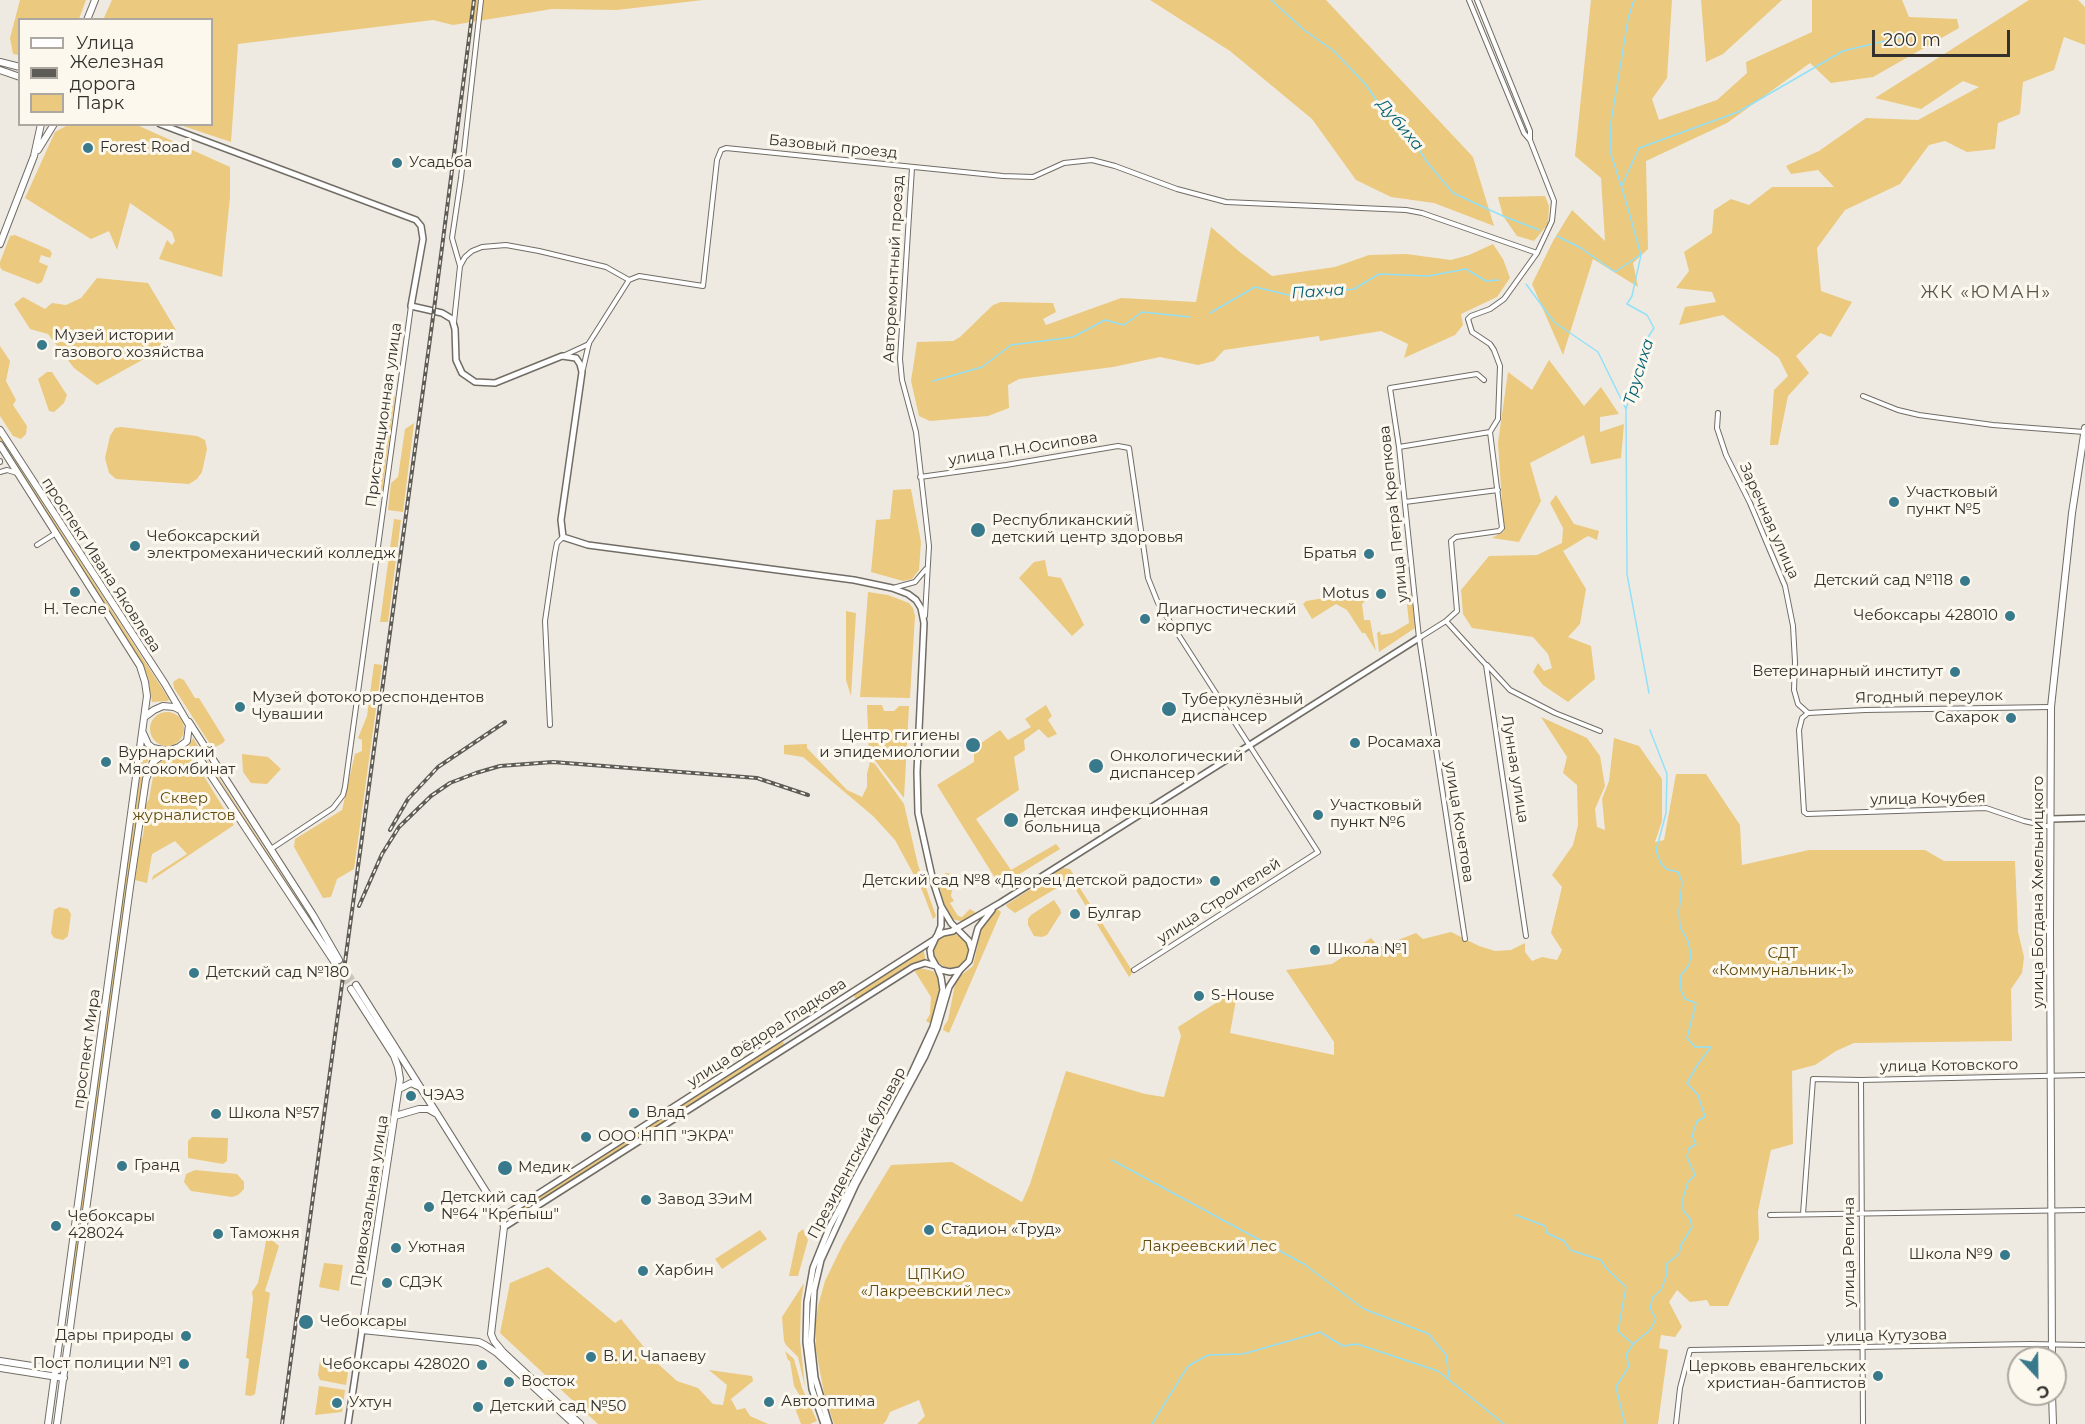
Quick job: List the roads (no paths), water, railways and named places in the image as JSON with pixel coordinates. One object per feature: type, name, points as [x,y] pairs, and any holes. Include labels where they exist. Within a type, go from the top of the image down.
[{"type":"main road","points":[[87,18],[94,0]]},
{"type":"main road","points":[[0,62],[18,66]]},
{"type":"main road","points":[[0,70],[18,76]]},
{"type":"main road","points":[[0,244],[34,156],[41,126]]},
{"type":"main road","points":[[34,156],[53,126]]},
{"type":"main road","name":"проспект Ивана Яковлева","points":[[0,430],[183,712]]},
{"type":"main road","name":"улица Богдана Хмельницкого","points":[[2051,1345],[2051,707],[2072,520],[2085,430]]},
{"type":"main road","name":"проспект Ивана Яковлева","points":[[0,445],[140,666],[147,689],[145,718]]},
{"type":"main road","points":[[163,706],[174,707],[183,712],[271,849],[337,961],[202,762],[186,750],[153,748],[148,744],[143,733],[145,718],[163,706]]},
{"type":"main road","points":[[171,750],[187,741],[190,730],[187,719]]},
{"type":"main road","name":"проспект Мира","points":[[48,1424],[143,733]]},
{"type":"main road","name":"проспект Мира","points":[[57,1424],[146,780],[153,762],[171,750]]},
{"type":"main road","points":[[363,1330],[479,1342],[487,1340],[491,1334],[504,1227],[502,1217],[435,1113],[421,1087],[354,987],[394,1056],[398,1067],[399,1089],[411,1083],[421,1087]]},
{"type":"main road","name":"Привокзальная улица","points":[[363,1330],[399,1089]]},
{"type":"main road","points":[[395,1116],[419,1109],[429,1109],[435,1113]]},
{"type":"main road","points":[[65,1297],[74,1298]]},
{"type":"main road","points":[[491,1334],[499,1348],[580,1424]]},
{"type":"main road","points":[[479,1342],[497,1353],[574,1424]]},
{"type":"main road","points":[[3,1365],[64,1374]]},
{"type":"main road","points":[[2052,1406],[2053,1424]]},
{"type":"street","points":[[460,266],[452,238],[461,178],[480,0]]},
{"type":"street","points":[[1000,903],[983,919],[978,928],[969,961],[960,970],[945,971],[937,966],[930,954],[935,938],[956,930],[1000,903],[1446,621],[1458,611],[1451,541],[1456,537],[1499,531],[1502,528],[1490,432],[1497,419],[1500,366],[1490,344],[1472,332],[1468,319],[1490,309],[1504,299],[1537,253],[1552,221],[1555,207],[1551,191],[1530,140],[1524,133],[1469,0]]},
{"type":"street","points":[[1477,0],[1530,131],[1530,140]]},
{"type":"street","points":[[1478,21],[1485,18]]},
{"type":"street","points":[[1500,75],[1506,72]]},
{"type":"street","name":"Пристанционная улица","points":[[165,126],[416,220],[421,226],[423,239],[411,306],[345,787],[343,795],[333,807],[271,849]]},
{"type":"street","points":[[1524,133],[1530,131]]},
{"type":"street","name":"Базовый проезд","points":[[628,280],[639,276],[703,286],[717,160],[721,150],[732,148],[912,168],[1033,177],[1064,163],[1092,160],[1177,189],[1221,201],[1406,210],[1422,213],[1537,253]]},
{"type":"street","name":"Авторемонтный проезд","points":[[912,168],[900,359],[902,380],[916,432],[929,546],[916,804],[941,906],[956,930]]},
{"type":"street","points":[[550,725],[545,621],[557,543],[562,537],[561,520],[582,372],[589,344],[628,280],[606,267],[506,245],[493,245],[472,251],[465,256],[460,266],[454,324],[456,360],[462,372],[475,382],[495,383],[589,344]]},
{"type":"street","points":[[411,306],[448,316],[455,314]]},
{"type":"street","points":[[448,316],[454,324]]},
{"type":"street","points":[[562,356],[576,358],[582,372]]},
{"type":"street","name":"улица Петра Крепкова","points":[[1419,638],[1399,447],[1390,388],[1477,374],[1484,380]]},
{"type":"street","points":[[1863,396],[1898,410],[1919,415],[1993,426],[2085,430]]},
{"type":"street","name":"Заречная улица","points":[[1718,412],[1717,428],[1726,455],[1750,502],[1785,586],[1793,626],[1794,690],[1798,704],[1808,713]]},
{"type":"street","points":[[1399,447],[1490,432]]},
{"type":"street","name":"улица П.Н.Осипова","points":[[920,477],[1118,446],[1129,448],[1148,578],[1152,590],[1164,613],[1250,744]]},
{"type":"street","points":[[0,472],[7,470],[18,473]]},
{"type":"street","points":[[1405,502],[1498,490]]},
{"type":"street","points":[[37,545],[56,533]]},
{"type":"street","points":[[562,537],[588,544],[848,579],[892,588],[916,600],[921,608],[924,623]]},
{"type":"street","points":[[892,588],[915,582],[927,566]]},
{"type":"street","points":[[1446,621],[1510,690],[1555,713],[1600,731]]},
{"type":"street","name":"улица Кочетова","points":[[1419,638],[1465,939]]},
{"type":"street","name":"Лунная улица","points":[[1486,665],[1526,936]]},
{"type":"street","name":"Ягодный переулок","points":[[1808,713],[2051,707]]},
{"type":"street","name":"улица Кочубея","points":[[1808,713],[1802,718],[1799,730],[1804,812],[1807,814],[1986,808],[2024,821],[2051,827]]},
{"type":"street","name":"улица Строителей","points":[[1134,970],[1318,852],[1250,744]]},
{"type":"street","points":[[2051,819],[2085,818]]},
{"type":"street","name":"Авторемонтный проезд","points":[[935,938],[941,926],[941,906]]},
{"type":"street","points":[[956,930],[969,941],[972,950]]},
{"type":"street","name":"улица Фёдора Гладкова","points":[[502,1217],[935,938]]},
{"type":"street","name":"улица Фёдора Гладкова","points":[[504,1227],[913,967],[926,963],[937,966]]},
{"type":"street","name":"Президентский бульвар","points":[[824,1424],[815,1402],[806,1342],[808,1293],[813,1269],[820,1248],[908,1081],[937,1016],[943,990],[937,966]]},
{"type":"street","name":"Президентский бульвар","points":[[829,1424],[819,1395],[813,1362],[811,1309],[821,1260],[866,1161],[926,1056],[949,987],[960,970]]},
{"type":"street","points":[[847,996],[853,1005]]},
{"type":"street","points":[[784,1036],[790,1045]]},
{"type":"street","name":"улица Котовского","points":[[1803,1214],[1813,1079],[2085,1075]]},
{"type":"street","name":"улица Репина","points":[[1861,1080],[1863,1424]]},
{"type":"street","points":[[612,1147],[617,1155]]},
{"type":"street","points":[[1770,1215],[2085,1210]]},
{"type":"street","name":"Привокзальная улица","points":[[348,1424],[363,1330]]},
{"type":"street","name":"улица Кутузова","points":[[1676,1424],[1680,1388],[1690,1350],[2085,1345]]},
{"type":"waterway","name":"Дубиха","points":[[1271,0],[1304,30],[1334,51],[1366,85],[1381,107],[1411,137],[1427,162],[1453,193],[1539,230]]},
{"type":"waterway","name":"Трусиха","points":[[1634,0],[1628,19],[1611,122],[1610,151],[1641,255],[1632,296],[1627,304],[1647,315],[1654,328],[1645,342],[1635,371],[1626,410],[1627,574],[1649,693]]},
{"type":"waterway","points":[[1622,185],[1639,148],[1738,112],[1843,51],[1906,36]]},
{"type":"waterway","name":"Дубиха","points":[[1557,236],[1581,248],[1615,272],[1640,255]]},
{"type":"waterway","name":"Пахча","points":[[1210,313],[1255,287],[1293,296],[1354,289],[1379,274],[1428,276],[1466,269],[1486,281],[1499,280]]},
{"type":"waterway","name":"Пахча","points":[[1526,284],[1554,322],[1598,352],[1626,409]]},
{"type":"waterway","name":"Пахча","points":[[933,381],[982,367],[1011,345],[1073,337],[1105,320],[1124,325],[1142,312],[1190,317]]},
{"type":"waterway","name":"Трусиха","points":[[1625,1424],[1616,1387],[1629,1366],[1626,1355],[1633,1344],[1650,1330],[1656,1319],[1650,1308],[1653,1297],[1661,1290],[1667,1274],[1666,1264],[1679,1254],[1681,1245],[1692,1227],[1690,1219],[1683,1210],[1683,1198],[1688,1182],[1695,1175],[1687,1157],[1688,1149],[1696,1144],[1692,1136],[1697,1121],[1705,1117],[1698,1095],[1687,1083],[1711,1047],[1695,1047],[1687,1038],[1696,1003],[1685,999],[1680,988],[1681,975],[1689,965],[1691,954],[1688,941],[1680,927],[1682,882],[1678,872],[1666,869],[1656,851],[1666,813],[1667,774],[1650,730]]},
{"type":"waterway","points":[[1112,1160],[1304,1264],[1364,1309],[1429,1334],[1446,1355],[1449,1377]]},
{"type":"waterway","points":[[1516,1215],[1545,1226],[1547,1233],[1564,1241],[1570,1250],[1601,1260],[1626,1287],[1618,1331],[1633,1344]]},
{"type":"waterway","points":[[1152,1424],[1188,1366],[1208,1355],[1243,1354],[1320,1332],[1343,1346],[1357,1344],[1438,1371],[1504,1424]]},
{"type":"tunnel","points":[[339,960],[356,985]]},
{"type":"tunnel","points":[[335,963],[351,989]]},
{"type":"railway","points":[[282,1424],[474,0]]},
{"type":"railway","points":[[390,830],[408,799],[438,767],[505,722]]},
{"type":"railway","points":[[359,906],[382,854],[399,827],[431,796],[450,783],[500,766],[553,762],[757,778],[808,795]]},
{"type":"place","name":"Forest Road","points":[[88,148]]},
{"type":"place","name":"Усадьба","points":[[397,163]]},
{"type":"place","name":"Музей истории газового хозяйства","points":[[42,345]]},
{"type":"place","name":"Участковый пункт №5","points":[[1894,502]]},
{"type":"place","name":"Республиканский детский центр здоровья","points":[[978,530]]},
{"type":"place","name":"Чебоксарский электромеханический колледж","points":[[135,546]]},
{"type":"place","name":"Братья","points":[[1369,554]]},
{"type":"place","name":"Детский сад №118","points":[[1965,581]]},
{"type":"place","name":"Н. Тесле","points":[[75,592]]},
{"type":"place","name":"Motus","points":[[1381,594]]},
{"type":"place","name":"Чебоксары 428010","points":[[2010,616]]},
{"type":"place","name":"Диагностический корпус","points":[[1145,619]]},
{"type":"place","name":"Ветеринарный институт","points":[[1955,672]]},
{"type":"place","name":"Музей фотокорреспондентов Чувашии","points":[[240,707]]},
{"type":"place","name":"Туберкулёзный диспансер","points":[[1169,709]]},
{"type":"place","name":"Сахарок","points":[[2011,718]]},
{"type":"place","name":"Росамаха","points":[[1355,743]]},
{"type":"place","name":"Центр гигиены и эпидемиологии","points":[[973,745]]},
{"type":"place","name":"Вурнарский Мясокомбинат","points":[[106,762]]},
{"type":"place","name":"Онкологический диспансер","points":[[1096,766]]},
{"type":"place","name":"Участковый пункт №6","points":[[1318,815]]},
{"type":"place","name":"Детская инфекционная больница","points":[[1011,820]]},
{"type":"place","name":"Детский сад №8 «Дворец детской радости»","points":[[1215,881]]},
{"type":"place","name":"Булгар","points":[[1075,914]]},
{"type":"place","name":"Школа №1","points":[[1315,950]]},
{"type":"place","name":"Детский сад №180","points":[[194,973]]},
{"type":"place","name":"S-House","points":[[1199,996]]},
{"type":"place","name":"ЧЭАЗ","points":[[411,1096]]},
{"type":"place","name":"Влад","points":[[634,1113]]},
{"type":"place","name":"Школа №57","points":[[216,1114]]},
{"type":"place","name":"ООО НПП \"ЭКРА\"","points":[[586,1137]]},
{"type":"place","name":"Гранд","points":[[122,1166]]},
{"type":"place","name":"Медик","points":[[505,1168]]},
{"type":"place","name":"Завод ЗЭиМ","points":[[646,1200]]},
{"type":"place","name":"Детский сад №64 \"Крепыш\"","points":[[429,1207]]},
{"type":"place","name":"Чебоксары 428024","points":[[56,1226]]},
{"type":"place","name":"Стадион «Труд»","points":[[929,1230]]},
{"type":"place","name":"Таможня","points":[[218,1234]]},
{"type":"place","name":"Уютная","points":[[396,1248]]},
{"type":"place","name":"Школа №9","points":[[2005,1255]]},
{"type":"place","name":"Харбин","points":[[643,1271]]},
{"type":"place","name":"СДЭК","points":[[387,1283]]},
{"type":"place","name":"Чебоксары","points":[[306,1322]]},
{"type":"place","name":"Дары природы","points":[[186,1336]]},
{"type":"place","name":"В. И. Чапаеву","points":[[591,1357]]},
{"type":"place","name":"Пост полиции №1","points":[[184,1364]]},
{"type":"place","name":"Чебоксары 428020","points":[[482,1365]]},
{"type":"place","name":"Церковь евангельских христиан-баптистов","points":[[1878,1376]]},
{"type":"place","name":"Восток","points":[[509,1382]]},
{"type":"place","name":"Автооптима","points":[[769,1402]]},
{"type":"place","name":"Ухтун","points":[[337,1403]]},
{"type":"place","name":"Детский сад №50","points":[[478,1407]]},
{"type":"district","name":"ЖК «ЮМАН»","points":[[1986,293]]},
{"type":"park label","name":"Сквер журналистов","points":[[184,808]]},
{"type":"park label","name":"СДТ «Коммунальник-1»","points":[[1783,962]]},
{"type":"park label","name":"Лакреевский лес","points":[[1209,1247]]},
{"type":"park label","name":"ЦПКиО «Лакреевский лес»","points":[[936,1284]]}]
